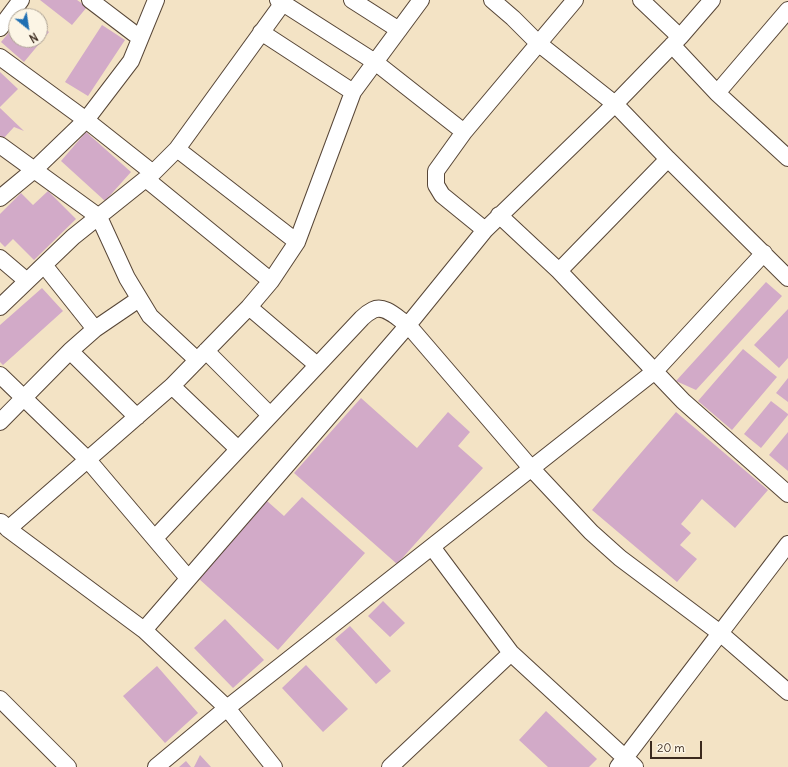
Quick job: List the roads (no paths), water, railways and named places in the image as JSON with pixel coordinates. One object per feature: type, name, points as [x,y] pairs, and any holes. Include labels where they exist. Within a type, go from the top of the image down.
[{"type":"street","points":[[0,28],[21,0]]},
{"type":"street","points":[[90,0],[140,38]]},
{"type":"street","points":[[0,198],[34,170],[86,120],[131,61],[156,0]]},
{"type":"street","points":[[352,0],[399,30]]},
{"type":"street","points":[[274,767],[228,708],[144,630],[4,525],[88,460],[172,386],[249,307],[272,281],[297,242],[353,92],[421,0]]},
{"type":"street","points":[[492,0],[538,43],[616,104],[668,159],[788,278]]},
{"type":"street","points":[[485,230],[442,195],[436,185],[436,171],[464,132],[575,0]]},
{"type":"street","points":[[642,0],[717,93],[788,158]]},
{"type":"street","points":[[144,630],[408,325],[485,230],[616,104],[676,41],[712,0]]},
{"type":"street","points":[[0,307],[73,238],[150,176],[177,149],[282,1],[375,62],[464,132]]},
{"type":"street","points":[[717,93],[788,10]]},
{"type":"street","points":[[261,32],[353,92]]},
{"type":"street","points":[[0,57],[86,120],[272,281]]},
{"type":"street","points":[[0,145],[99,217],[127,278],[150,316],[201,356],[270,415]]},
{"type":"street","points":[[177,149],[297,242]]},
{"type":"street","points":[[559,271],[668,159]]},
{"type":"street","points":[[499,215],[559,271],[683,401],[788,494]]},
{"type":"street","points":[[156,767],[228,708],[655,371],[764,253]]},
{"type":"street","points":[[0,258],[27,281]]},
{"type":"street","points":[[44,265],[95,329]]},
{"type":"street","points":[[0,422],[70,351],[95,329],[139,299]]},
{"type":"street","points":[[249,307],[317,365]]},
{"type":"street","points":[[155,538],[362,318],[378,308],[386,310],[408,325],[531,468],[590,532],[620,558],[720,633],[788,692]]},
{"type":"street","points":[[70,351],[137,417]]},
{"type":"street","points":[[0,375],[88,460],[188,578]]},
{"type":"street","points":[[172,386],[238,449]]},
{"type":"street","points":[[432,547],[511,653],[626,764],[720,633],[788,544]]},
{"type":"street","points":[[390,767],[511,653]]},
{"type":"street","points":[[0,699],[68,767]]}]
